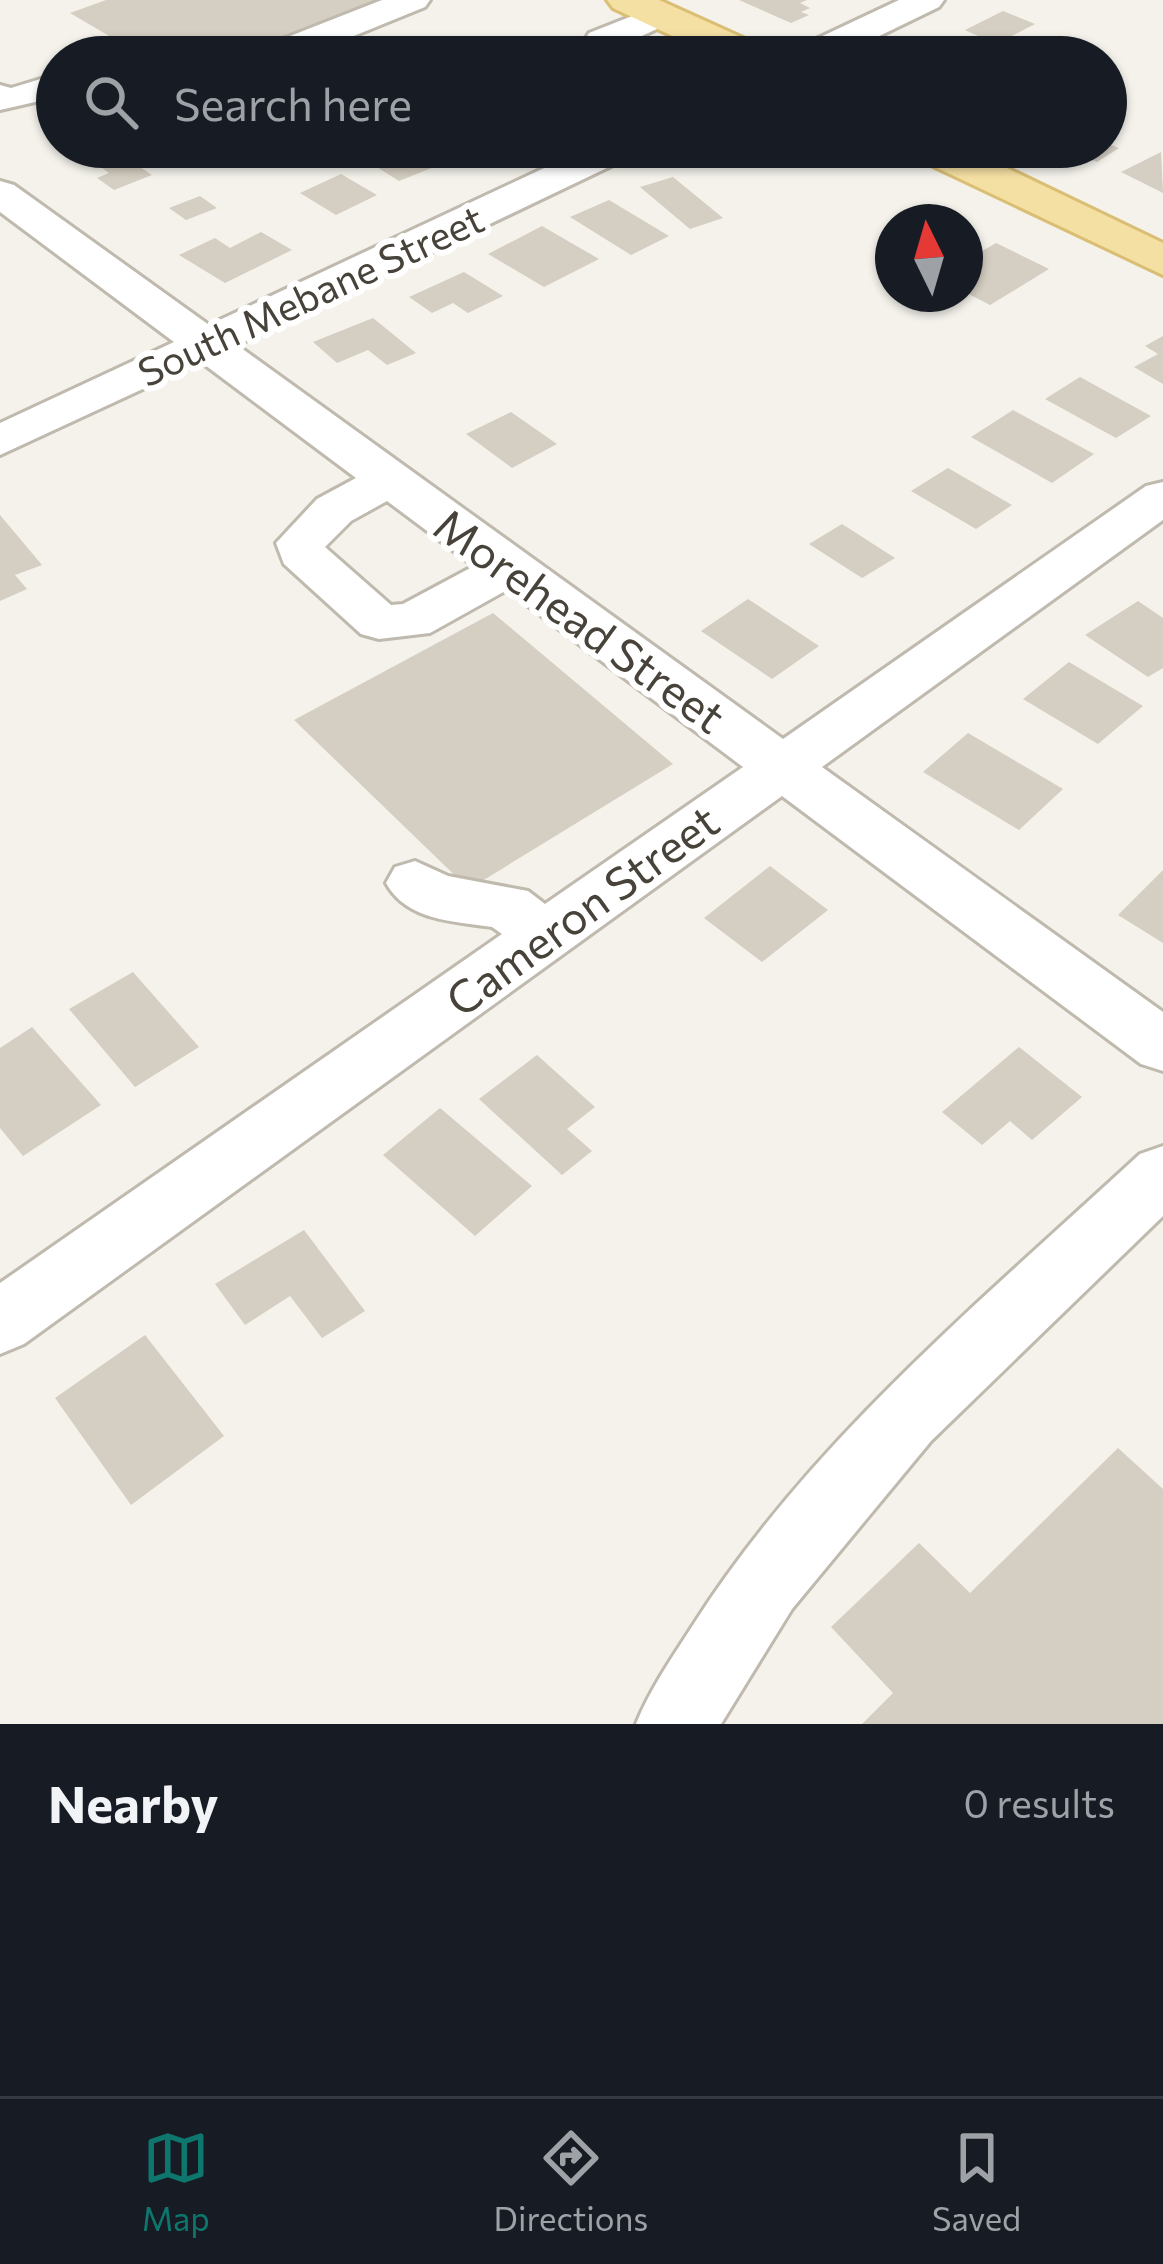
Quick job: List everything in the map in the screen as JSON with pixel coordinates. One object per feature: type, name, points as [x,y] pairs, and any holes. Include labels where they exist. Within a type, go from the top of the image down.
[{"type":"main road","points":[[641,5],[706,36]]},
{"type":"main road","points":[[971,168],[1163,261]]},
{"type":"street","points":[[323,36],[413,0]]},
{"type":"street","points":[[852,36],[927,0]]},
{"type":"street","points":[[606,36],[641,5]]},
{"type":"street","points":[[2,100],[36,91]]},
{"type":"street","name":"South Mebane Street","points":[[0,441],[576,168]]},
{"type":"street","name":"Morehead Street","points":[[0,193],[1163,1046]]},
{"type":"street","points":[[390,479],[334,510],[300,543],[301,553],[379,622],[412,621],[508,568]]},
{"type":"street","name":"Cameron Street","points":[[0,1322],[1163,497]]},
{"type":"street","points":[[415,883],[434,896],[507,907],[546,936]]},
{"type":"street","points":[[676,1724],[765,1582],[906,1417],[1163,1174]]},
{"type":"building","points":[[106,0],[382,0],[294,36],[109,36],[70,13]]},
{"type":"building","points":[[739,0],[807,0],[800,3],[810,8],[801,12],[809,15],[791,23]]},
{"type":"building","points":[[1003,11],[1035,24],[1012,36],[978,36],[965,30]]},
{"type":"building","points":[[1161,152],[1163,193],[1121,172]]},
{"type":"building","points":[[102,168],[142,168],[152,175],[114,190],[97,178],[109,173]]},
{"type":"building","points":[[378,168],[432,168],[399,181]]},
{"type":"building","points":[[341,174],[377,195],[336,215],[300,193]]},
{"type":"building","points":[[673,177],[723,218],[690,229],[640,187]]},
{"type":"building","points":[[200,196],[217,208],[186,220],[169,208]]},
{"type":"building","points":[[609,200],[669,236],[631,255],[570,217]]},
{"type":"building","points":[[542,226],[599,259],[544,287],[488,254]]},
{"type":"building","points":[[261,232],[292,250],[225,283],[179,255],[215,238],[230,248]]},
{"type":"building","points":[[996,243],[1049,269],[990,305],[983,301],[983,251]]},
{"type":"building","points":[[464,272],[503,296],[468,313],[453,303],[432,313],[409,297]]},
{"type":"building","points":[[373,318],[416,353],[387,365],[368,350],[337,363],[313,342]]},
{"type":"building","points":[[1163,336],[1163,384],[1134,367],[1158,354],[1145,346]]},
{"type":"building","points":[[1080,377],[1151,416],[1116,438],[1045,399]]},
{"type":"building","points":[[1013,410],[1094,454],[1052,483],[971,437]]},
{"type":"building","points":[[511,412],[557,444],[512,468],[466,434]]},
{"type":"building","points":[[948,468],[1012,505],[976,529],[911,491]]},
{"type":"building","points":[[0,515],[42,565],[15,575],[27,589],[0,601]]},
{"type":"building","points":[[842,524],[895,558],[862,578],[809,544]]},
{"type":"building","points":[[748,599],[819,646],[772,679],[701,631]]},
{"type":"building","points":[[1138,601],[1163,618],[1163,668],[1148,677],[1085,635]]},
{"type":"building","points":[[493,613],[673,764],[469,889],[294,720]]},
{"type":"building","points":[[1069,662],[1143,706],[1098,744],[1023,699]]},
{"type":"building","points":[[968,733],[1063,789],[1019,830],[923,772]]},
{"type":"building","points":[[770,866],[828,910],[762,962],[704,918]]},
{"type":"building","points":[[1163,870],[1163,943],[1118,915]]},
{"type":"building","points":[[133,972],[199,1047],[135,1087],[69,1009]]},
{"type":"building","points":[[32,1027],[101,1105],[23,1156],[0,1128],[0,1048]]},
{"type":"building","points":[[1019,1047],[1082,1097],[1032,1140],[1010,1121],[982,1145],[942,1112]]},
{"type":"building","points":[[537,1055],[595,1107],[567,1129],[592,1151],[562,1175],[479,1099]]},
{"type":"building","points":[[440,1108],[532,1186],[475,1236],[383,1155]]},
{"type":"building","points":[[304,1230],[365,1311],[322,1338],[290,1296],[245,1325],[215,1284]]},
{"type":"building","points":[[145,1335],[224,1436],[131,1505],[55,1398]]},
{"type":"building","points":[[1118,1448],[1163,1489],[1163,1724],[862,1724],[893,1693],[831,1627],[919,1543],[970,1593]]}]
